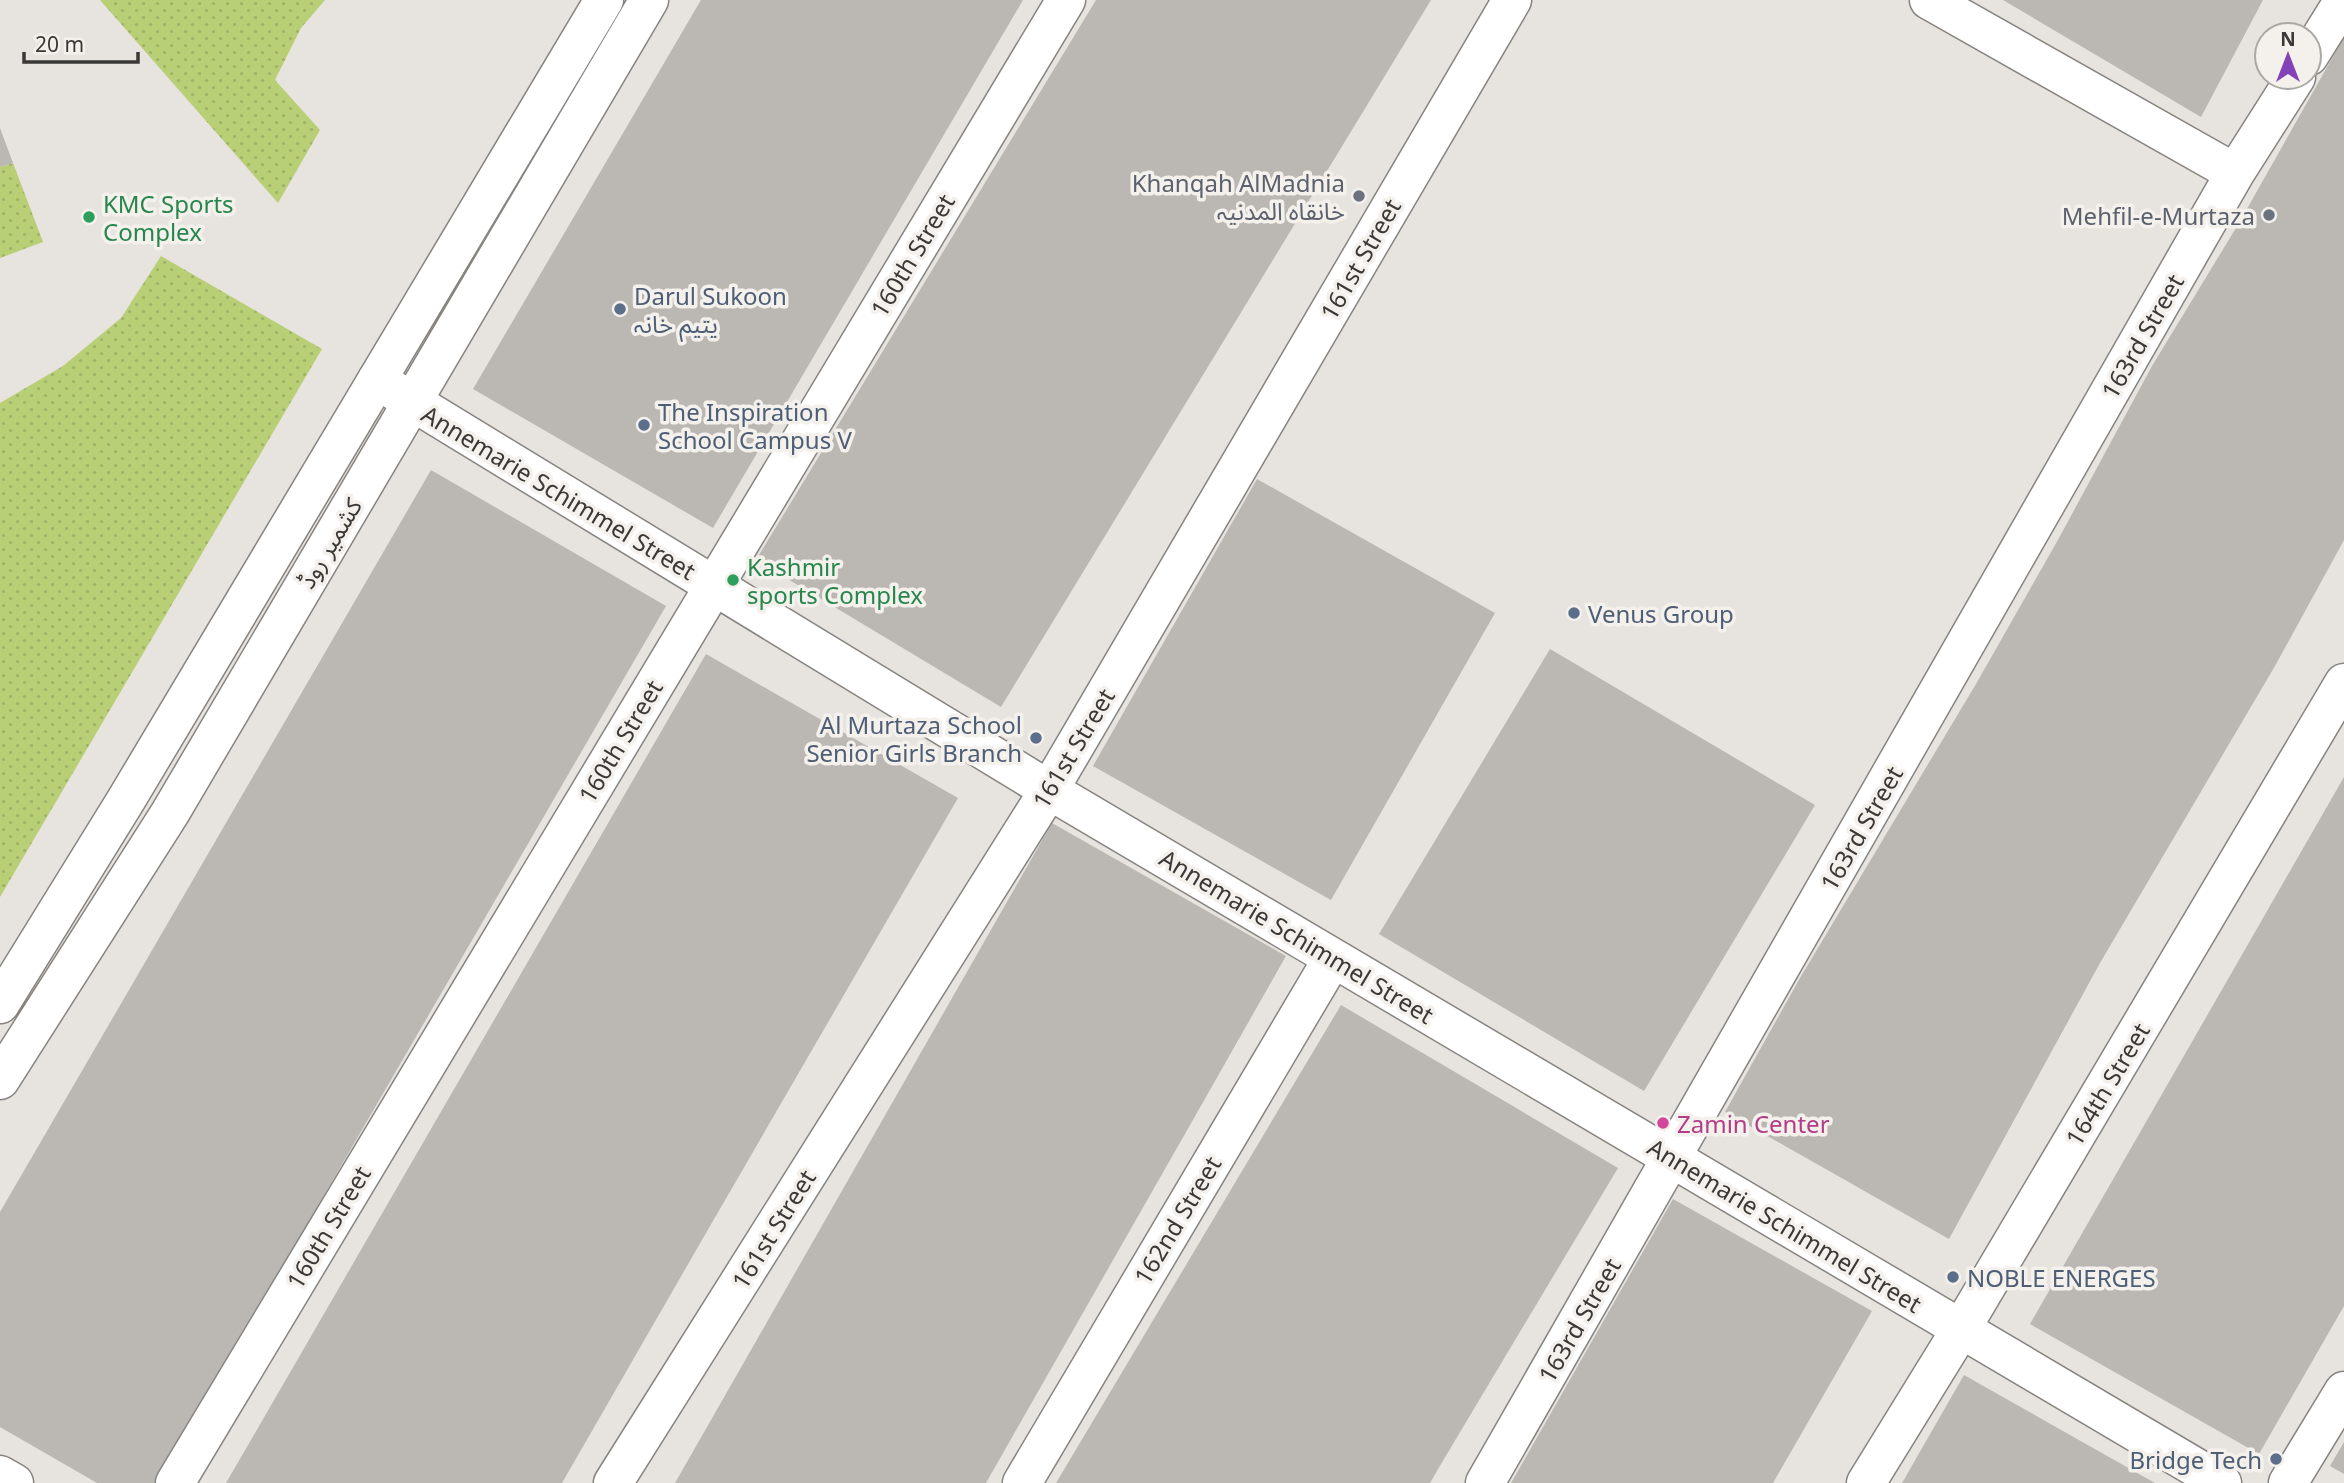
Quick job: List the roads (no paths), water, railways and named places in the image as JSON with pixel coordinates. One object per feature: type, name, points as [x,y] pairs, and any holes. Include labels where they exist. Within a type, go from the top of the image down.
[{"type":"street","name":"کشمیر روڈ","points":[[0,1004],[126,800],[604,0]]},
{"type":"street","name":"کشمیر روڈ","points":[[0,1080],[170,813],[649,0]]},
{"type":"street","name":"160th Street","points":[[175,1483],[1066,0]]},
{"type":"street","name":"161st Street","points":[[613,1483],[1049,790],[1512,0]]},
{"type":"street","points":[[1929,0],[2235,173]]},
{"type":"street","points":[[2323,34],[2344,0]]},
{"type":"street","name":"163rd Street","points":[[1485,1483],[2235,173],[2287,91]]},
{"type":"street","name":"Annemarie Schimmel Street","points":[[377,380],[1049,790],[2222,1483]]},
{"type":"street","name":"164th Street","points":[[1866,1483],[1961,1329],[2344,683]]},
{"type":"street","name":"162nd Street","points":[[1022,1483],[1333,958]]},
{"type":"street","points":[[2288,1483],[2344,1391]]},
{"type":"street","points":[[0,1475],[14,1483]]},
{"type":"place","name":"Khanqah AlMadnia خانقاہ المدنیہ","points":[[1359,196]]},
{"type":"place","name":"Mehfil-e-Murtaza","points":[[2269,215]]},
{"type":"place","name":"KMC Sports Complex","points":[[89,217]]},
{"type":"place","name":"Darul Sukoon یتیم خانہ","points":[[620,309]]},
{"type":"place","name":"The Inspiration School Campus V","points":[[644,425]]},
{"type":"place","name":"Kashmir sports Complex","points":[[733,580]]},
{"type":"place","name":"Venus Group","points":[[1574,613]]},
{"type":"place","name":"Al Murtaza School Senior Girls Branch","points":[[1036,738]]},
{"type":"place","name":"Zamin Center","points":[[1663,1123]]},
{"type":"place","name":"NOBLE ENERGES","points":[[1953,1277]]},
{"type":"place","name":"Bridge Tech","points":[[2276,1459]]}]
